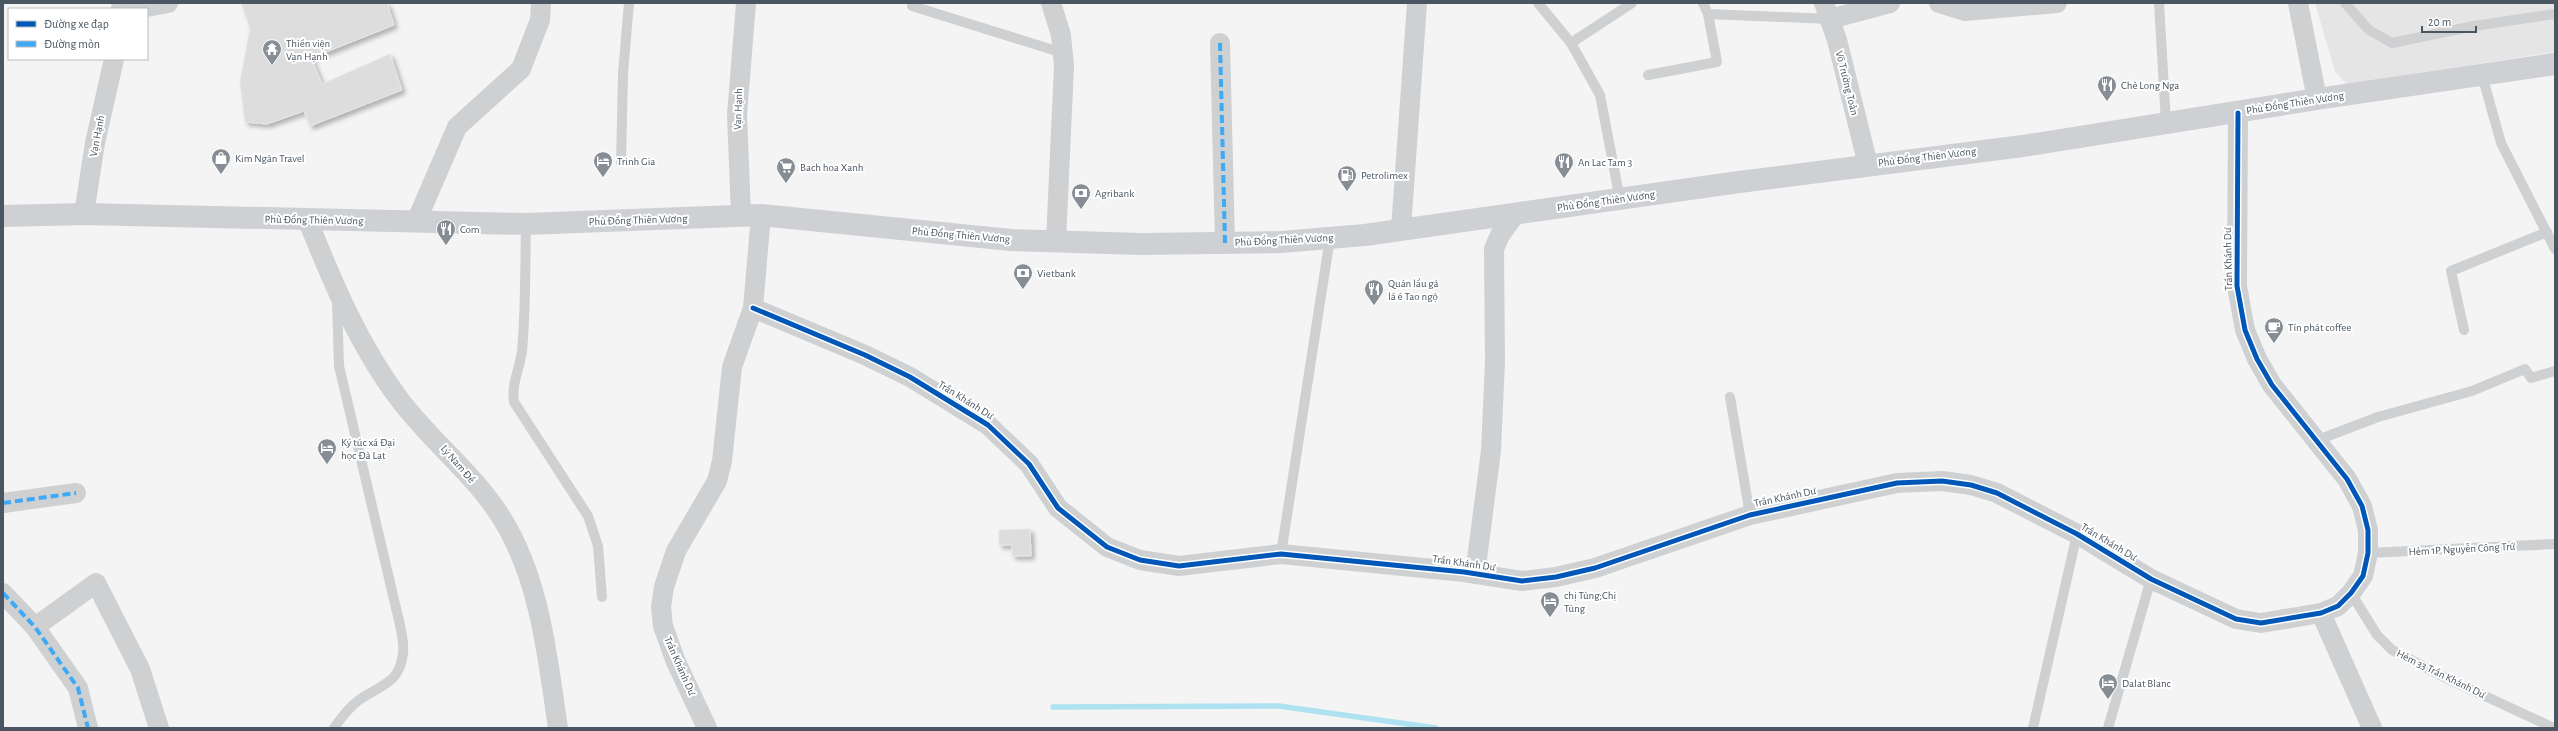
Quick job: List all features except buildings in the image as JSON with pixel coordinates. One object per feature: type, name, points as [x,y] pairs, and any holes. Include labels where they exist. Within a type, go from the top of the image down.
[{"type":"main road","name":"Phù Đổng Thiên Vương","points":[[3,216],[84,214],[526,224],[751,215],[1011,240],[1056,242],[1225,244],[1330,238],[1620,200],[1868,164],[2023,146],[2317,99],[2555,64]]},
{"type":"street","points":[[141,8],[168,3]]},
{"type":"street","points":[[416,222],[457,127],[521,69],[540,20],[541,3]]},
{"type":"street","name":"Vạn Hạnh","points":[[746,3],[737,115],[751,215]]},
{"type":"street","points":[[1051,3],[1061,35],[1064,66],[1056,242]]},
{"type":"street","points":[[1401,228],[1417,3]]},
{"type":"street","points":[[1827,11],[1890,3]]},
{"type":"street","points":[[1939,3],[1965,11],[2057,3]]},
{"type":"street","points":[[2298,3],[2317,99]]},
{"type":"street","name":"Võ Trường Toản","points":[[1827,11],[1868,164]]},
{"type":"street","points":[[1220,42],[1225,244]]},
{"type":"street","name":"Vạn Hạnh","points":[[84,214],[95,143],[114,60]]},
{"type":"street","name":"Trần Khánh Dư","points":[[753,308],[865,354],[904,374],[988,425],[1029,464],[1058,508],[1107,547],[1140,560],[1179,566],[1281,554],[1475,574],[1522,581],[1556,577],[1595,568],[1750,515],[1897,483],[1942,481],[1970,485],[1997,492],[2076,534],[2151,578],[2236,619],[2261,622],[2321,613],[2338,606],[2351,593],[2363,576],[2368,553],[2368,530],[2362,506],[2347,479],[2272,385],[2257,359],[2245,330],[2237,286],[2238,112]]},
{"type":"street","points":[[1475,574],[1491,451],[1495,362],[1494,249],[1500,235],[1516,213]]},
{"type":"street","name":"Trần Khánh Dư","points":[[707,728],[676,662],[663,626],[661,607],[664,587],[676,551],[717,481],[722,461],[732,367],[753,308],[751,215]]},
{"type":"street","name":"Lý Nam Đế","points":[[308,220],[336,291],[373,360],[400,401],[481,491],[507,526],[524,561],[537,607],[558,728]]},
{"type":"street","points":[[3,503],[76,493]]},
{"type":"street","points":[[35,627],[96,583],[140,669],[158,728]]},
{"type":"street","points":[[3,593],[35,627],[78,688],[88,728]]},
{"type":"street","points":[[2321,613],[2372,728]]},
{"type":"lane","points":[[621,162],[623,66],[629,3]]},
{"type":"lane","points":[[1538,3],[1571,43],[1600,95],[1620,200]]},
{"type":"lane","points":[[1571,43],[1632,3]]},
{"type":"lane","points":[[1648,75],[1717,62],[1708,14],[1703,3]]},
{"type":"lane","points":[[2159,3],[2166,123]]},
{"type":"lane","points":[[2345,3],[2369,30],[2392,43],[2474,26],[2555,14]]},
{"type":"lane","points":[[912,6],[1063,53]]},
{"type":"lane","points":[[1708,14],[1827,11]]},
{"type":"lane","points":[[2482,75],[2500,143],[2555,249]]},
{"type":"lane","points":[[526,224],[524,321],[521,366],[513,392],[514,402],[588,516],[595,530],[602,597]]},
{"type":"lane","points":[[2464,330],[2451,271],[2546,232]]},
{"type":"lane","points":[[1281,554],[1330,238]]},
{"type":"lane","points":[[334,728],[359,700],[382,688],[395,676],[401,667],[404,651],[400,625],[339,366],[336,291]]},
{"type":"lane","points":[[2316,442],[2378,417],[2472,391],[2525,369],[2531,378],[2555,371]]},
{"type":"lane","points":[[1730,397],[1750,515]]},
{"type":"lane","points":[[2034,728],[2076,534]]},
{"type":"lane","name":"Hẻm 1P Nguyễn Công Trứ","points":[[2368,553],[2555,544]]},
{"type":"lane","points":[[2108,728],[2151,578]]},
{"type":"lane","name":"Hẻm 33 Trần Khánh Dư","points":[[2351,593],[2377,635],[2392,650],[2444,677],[2554,728]]},
{"type":"shaded area","points":[[2315,3],[2555,3],[2555,52],[2347,84],[2335,72]]},
{"type":"waterway","points":[[1053,707],[1279,706],[1436,728]]},
{"type":"marked path","points":[[1220,43],[1225,243]]},
{"type":"marked path","points":[[3,503],[76,493]]},
{"type":"marked path","points":[[3,593],[35,627],[78,688],[88,728]]},
{"type":"cycle path","points":[[753,308],[865,355],[910,377],[988,425],[1029,464],[1058,508],[1107,547],[1140,560],[1179,566],[1281,554],[1464,572],[1522,581],[1556,577],[1595,568],[1750,515],[1897,483],[1942,481],[1971,485],[1997,493],[2077,534],[2151,579],[2236,619],[2261,623],[2321,613],[2338,606],[2351,593],[2363,576],[2368,553],[2368,530],[2362,506],[2347,479],[2272,385],[2257,359],[2245,330],[2237,286],[2238,113]]},
{"type":"place","name":"Thiền viện Vạn Hạnh","points":[[272,66]]},
{"type":"place","name":"Chè Long Nga","points":[[2107,102]]},
{"type":"place","name":"Kim Ngân Travel","points":[[221,175]]},
{"type":"place","name":"Trinh Gia","points":[[603,178]]},
{"type":"place","name":"An Lac Tam 3","points":[[1564,179]]},
{"type":"place","name":"Bach hoa Xanh","points":[[786,184]]},
{"type":"place","name":"Petrolimex","points":[[1347,192]]},
{"type":"place","name":"Agribank","points":[[1081,210]]},
{"type":"place","name":"Com","points":[[446,246]]},
{"type":"place","name":"Vietbank","points":[[1023,290]]},
{"type":"place","name":"Quán lẩu gà lá é Tao ngộ","points":[[1374,306]]},
{"type":"place","name":"Tín phát coffee","points":[[2274,344]]},
{"type":"place","name":"Ký túc xá Đại học Đà Lạt","points":[[327,465]]},
{"type":"place","name":"chị Tùng;Chị Tùng","points":[[1550,618]]},
{"type":"place","name":"Dalat Blanc","points":[[2108,700]]}]
